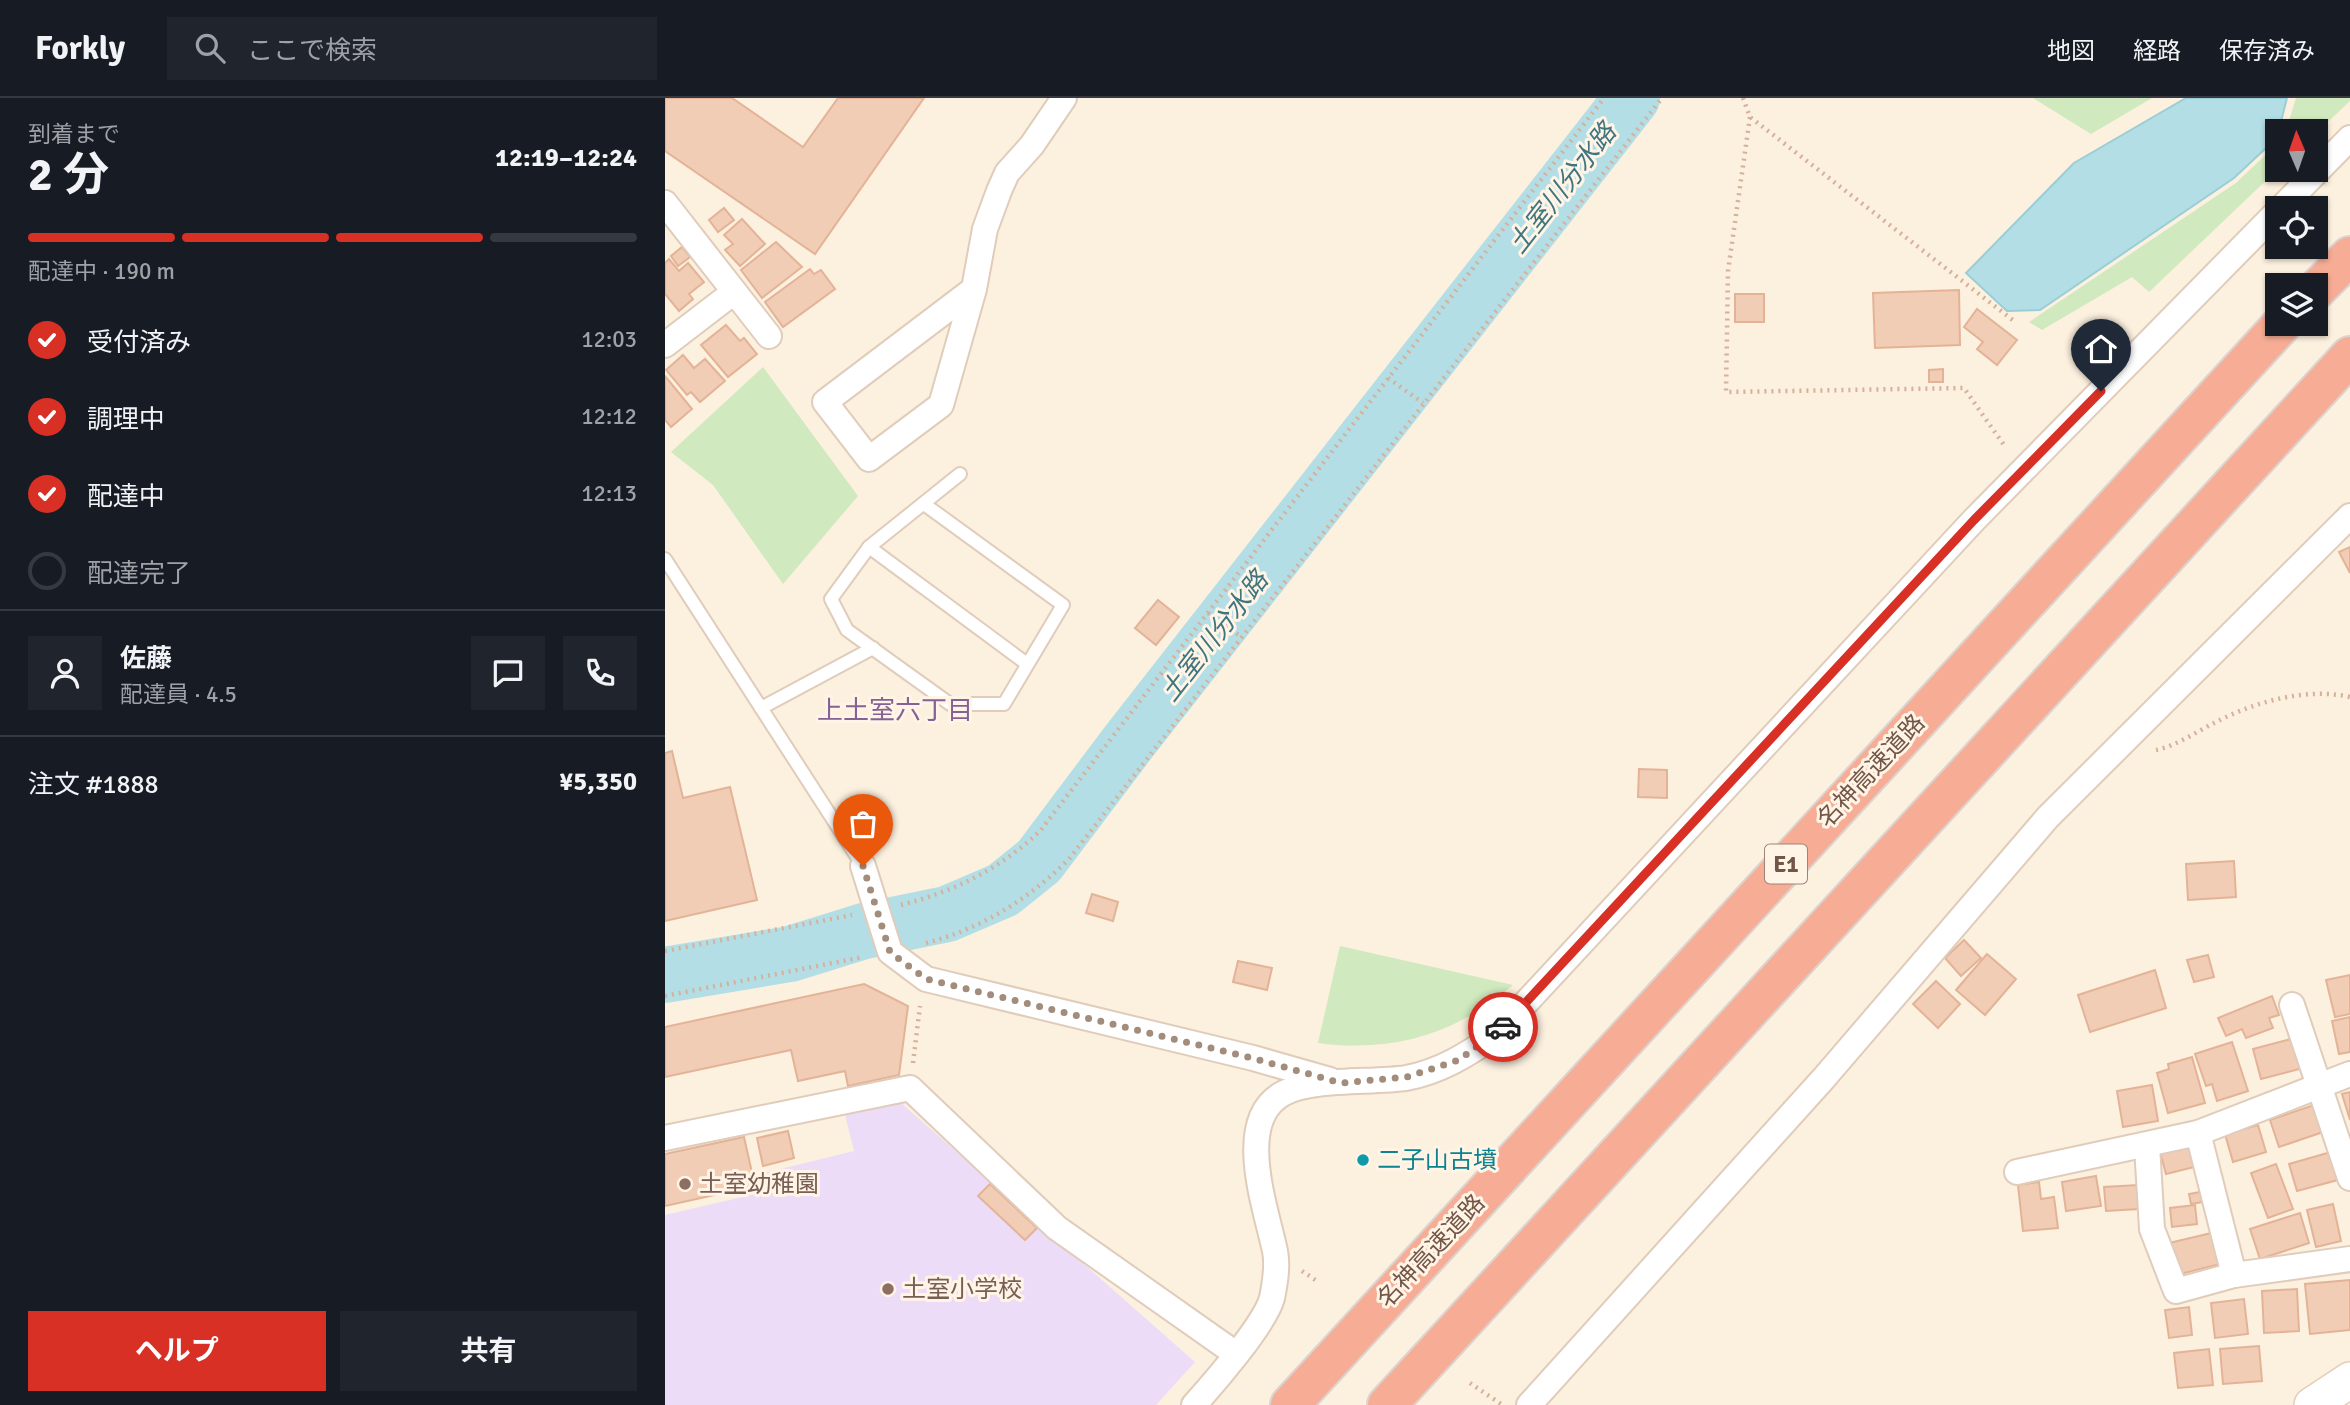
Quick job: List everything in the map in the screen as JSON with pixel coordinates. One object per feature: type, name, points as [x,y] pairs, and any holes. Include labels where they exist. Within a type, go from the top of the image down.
[{"type":"highway","points":[[2328,277],[2350,256]]},
{"type":"highway","name":"名神高速道路","points":[[1290,1405],[2271,336]]},
{"type":"highway","points":[[1387,1405],[2350,356]]},
{"type":"street","points":[[974,289],[825,402],[869,459],[941,405],[974,289],[980,249],[999,191],[1007,173],[1037,138],[1063,98]]},
{"type":"street","points":[[2293,196],[2350,138]]},
{"type":"street","points":[[665,203],[769,336]]},
{"type":"street","points":[[1194,1405],[1236,1354],[1271,1302],[1276,1277],[1275,1253],[1260,1192],[1257,1128],[1267,1109],[1284,1093],[1341,1083],[1407,1077],[1459,1060],[1496,1035],[2022,471],[2265,224]]},
{"type":"street","points":[[665,345],[734,292]]},
{"type":"street","points":[[1529,1405],[1815,1089],[2048,817],[2350,516]]},
{"type":"street","points":[[863,866],[890,952],[926,979],[1252,1058],[1341,1083]]},
{"type":"street","points":[[2292,1005],[2350,1178]]},
{"type":"street","points":[[2017,1172],[2199,1133],[2350,1074]]},
{"type":"street","points":[[665,1138],[910,1088],[1057,1228],[1236,1354]]},
{"type":"street","points":[[2199,1133],[2234,1275]]},
{"type":"street","points":[[2147,1146],[2153,1229],[2176,1291],[2234,1275],[2350,1259]]},
{"type":"street","points":[[2312,1405],[2350,1380]]},
{"type":"lane","points":[[925,504],[1063,605],[1004,704],[950,705],[847,630],[831,599],[869,547],[960,474]]},
{"type":"lane","points":[[869,547],[1027,664]]},
{"type":"lane","points":[[665,559],[863,866]]},
{"type":"lane","points":[[761,709],[873,648]]},
{"type":"path","points":[[665,951],[876,911],[949,891],[988,871],[1024,846],[1040,831],[1210,615],[1604,98]]},
{"type":"path","points":[[665,996],[890,952],[954,935],[986,921],[1030,894],[1057,871],[1662,98]]},
{"type":"path","points":[[1743,98],[1751,117],[2014,321]]},
{"type":"path","points":[[1751,117],[1728,271],[1726,392],[1964,388],[2022,471]]},
{"type":"path","points":[[1388,378],[1423,403]]},
{"type":"path","points":[[1210,615],[1240,636]]},
{"type":"path","points":[[2119,746],[2144,752],[2165,748],[2225,717],[2278,699],[2338,695],[2350,698]]},
{"type":"path","points":[[910,1088],[922,997]]},
{"type":"path","points":[[1470,1383],[1502,1405]]},
{"type":"shaded area","name":"土室小学校","points":[[900,1102],[1195,1362],[1156,1405],[665,1405],[665,1215],[764,1192],[760,1174],[854,1151],[845,1115]]},
{"type":"green space","points":[[2033,98],[2152,98],[2091,134]]},
{"type":"green space","points":[[2296,98],[2350,98],[2328,122],[2328,119],[2290,119]]},
{"type":"green space","points":[[2265,155],[2265,181],[2149,292],[2132,277],[2042,330],[2029,322],[2236,183]]},
{"type":"green space","points":[[763,367],[858,496],[783,584],[713,485],[671,452]]},
{"type":"green space","points":[[1340,946],[1513,985],[1469,1016],[1422,1036],[1372,1045],[1318,1043]]},
{"type":"water","points":[[2186,98],[2287,98],[2282,119],[2265,119],[2265,149],[2234,178],[2040,310],[2007,311],[1966,273],[2074,163]]},
{"type":"building","points":[[665,98],[732,98],[803,147],[838,98],[924,98],[815,254],[665,151]]},
{"type":"building","points":[[724,208],[734,220],[718,232],[709,220]]},
{"type":"building","points":[[742,219],[765,244],[740,266],[725,250],[733,244],[724,235]]},
{"type":"building","points":[[776,242],[802,267],[762,298],[741,270]]},
{"type":"building","points":[[682,247],[690,257],[678,266],[671,256]]},
{"type":"building","points":[[669,259],[679,271],[688,263],[704,282],[689,294],[693,299],[679,311],[665,294],[665,263]]},
{"type":"building","points":[[810,269],[814,274],[821,270],[835,289],[783,327],[765,302]]},
{"type":"building","points":[[1959,290],[1960,345],[1875,348],[1873,293]]},
{"type":"building","points":[[1735,294],[1764,294],[1764,322],[1735,322]]},
{"type":"building","points":[[1977,309],[2017,340],[1997,365],[1977,349],[1983,342],[1964,327]]},
{"type":"building","points":[[726,325],[740,341],[744,338],[757,354],[728,377],[701,345]]},
{"type":"building","points":[[683,355],[694,368],[705,359],[725,381],[700,402],[691,392],[687,395],[666,370]]},
{"type":"building","points":[[1943,369],[1943,382],[1929,382],[1929,370]]},
{"type":"building","points":[[665,376],[692,409],[671,427],[665,420]]},
{"type":"building","points":[[2350,547],[2350,573],[2339,552]]},
{"type":"building","points":[[1158,600],[1179,617],[1156,645],[1135,628]]},
{"type":"building","points":[[672,751],[683,798],[730,787],[757,900],[665,921],[665,753]]},
{"type":"building","points":[[1639,769],[1667,770],[1667,798],[1638,797]]},
{"type":"building","points":[[2234,861],[2236,897],[2188,900],[2186,864]]},
{"type":"building","points":[[1092,894],[1118,902],[1113,921],[1086,913]]},
{"type":"building","points":[[1964,940],[1981,958],[1961,976],[1945,958]]},
{"type":"building","points":[[1987,954],[2016,979],[1985,1015],[1956,990]]},
{"type":"building","points":[[2208,955],[2214,977],[2194,982],[2187,960]]},
{"type":"building","points":[[1238,961],[1272,968],[1267,990],[1233,982]]},
{"type":"building","points":[[2155,970],[2166,1008],[2090,1032],[2078,995]]},
{"type":"building","points":[[2350,975],[2350,1014],[2335,1017],[2326,980]]},
{"type":"building","points":[[1936,981],[1960,1004],[1938,1028],[1913,1004]]},
{"type":"building","points":[[864,984],[908,1006],[899,1075],[848,1086],[845,1071],[798,1081],[791,1050],[665,1077],[665,1027]]},
{"type":"building","points":[[2272,996],[2279,1015],[2269,1018],[2273,1028],[2246,1038],[2242,1029],[2226,1036],[2218,1018]]},
{"type":"building","points":[[2350,1017],[2350,1052],[2339,1054],[2332,1021]]},
{"type":"building","points":[[2295,1038],[2303,1068],[2261,1079],[2253,1049]]},
{"type":"building","points":[[2232,1042],[2248,1091],[2217,1101],[2212,1084],[2206,1086],[2195,1054]]},
{"type":"building","points":[[2192,1057],[2205,1103],[2168,1113],[2157,1073],[2169,1069],[2168,1064]]},
{"type":"building","points":[[2152,1085],[2158,1121],[2123,1127],[2117,1091]]},
{"type":"building","points":[[2350,1092],[2350,1120],[2342,1094]]},
{"type":"building","points":[[2314,1105],[2323,1132],[2279,1147],[2270,1120]]},
{"type":"building","points":[[2258,1125],[2266,1152],[2233,1162],[2225,1134]]},
{"type":"building","points":[[788,1131],[794,1158],[763,1166],[757,1138]]},
{"type":"building","points":[[744,1137],[755,1186],[665,1206],[665,1154]]},
{"type":"building","points":[[2188,1145],[2194,1167],[2166,1174],[2160,1152]]},
{"type":"building","points":[[2331,1152],[2338,1180],[2297,1191],[2289,1164]]},
{"type":"building","points":[[2276,1164],[2293,1209],[2268,1218],[2251,1173]]},
{"type":"building","points":[[2096,1176],[2101,1206],[2066,1211],[2062,1182]]},
{"type":"building","points":[[2039,1182],[2041,1199],[2054,1197],[2058,1228],[2023,1231],[2018,1185]]},
{"type":"building","points":[[990,1184],[1037,1228],[1025,1240],[978,1196]]},
{"type":"building","points":[[2138,1185],[2139,1209],[2106,1211],[2104,1187]]},
{"type":"building","points":[[2206,1191],[2208,1201],[2191,1204],[2189,1194]]},
{"type":"building","points":[[2333,1204],[2341,1241],[2316,1247],[2307,1210]]},
{"type":"building","points":[[2195,1205],[2197,1224],[2172,1227],[2170,1208]]},
{"type":"building","points":[[2300,1213],[2309,1243],[2260,1259],[2250,1229]]},
{"type":"building","points":[[2220,1231],[2228,1262],[2176,1275],[2169,1243]]},
{"type":"building","points":[[2350,1280],[2350,1330],[2310,1334],[2305,1284]]},
{"type":"building","points":[[2297,1289],[2299,1331],[2264,1333],[2262,1291]]},
{"type":"building","points":[[2244,1299],[2248,1334],[2215,1338],[2211,1303]]},
{"type":"building","points":[[2189,1307],[2192,1335],[2169,1338],[2165,1310]]},
{"type":"building","points":[[2259,1346],[2262,1381],[2223,1384],[2220,1349]]},
{"type":"building","points":[[2209,1349],[2213,1385],[2178,1388],[2174,1353]]},
{"type":"waterway","name":"土室川分水路","points":[[665,975],[790,954],[864,931],[947,914],[1003,890],[1039,861],[1127,744],[1632,98]]},
{"type":"way so far","points":[[863,866],[890,952],[926,979],[1252,1058],[1341,1083],[1407,1077],[1459,1060],[1496,1035],[1503,1027]]},
{"type":"place","name":"二子山古墳","points":[[1363,1160]]},
{"type":"place","name":"土室幼稚園","points":[[685,1184]]},
{"type":"place","name":"土室小学校","points":[[888,1289]]},
{"type":"district","name":"上土室六丁目","points":[[895,710]]},
{"type":"route","points":[[1503,1027],[1974,520],[2101,391]]}]
